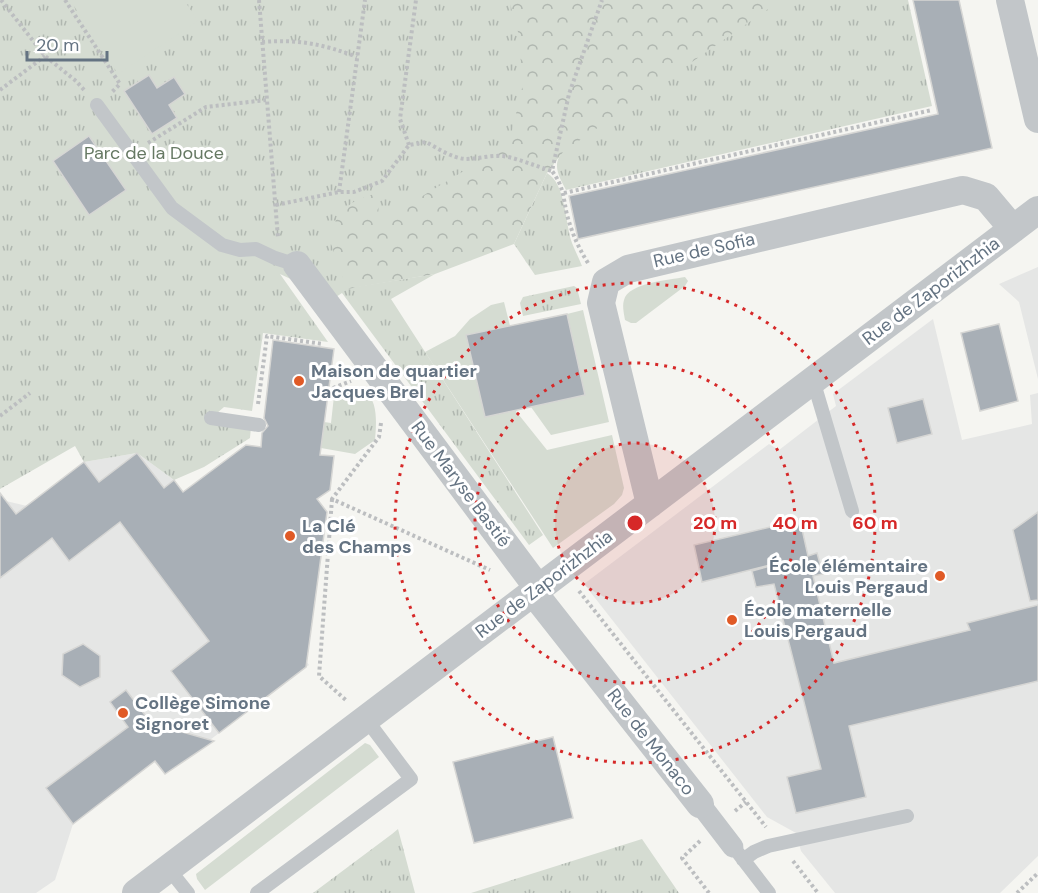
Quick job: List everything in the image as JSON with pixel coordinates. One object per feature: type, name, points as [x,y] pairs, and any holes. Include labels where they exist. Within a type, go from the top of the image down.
[{"type":"street","points":[[1010,0],[1029,42],[1038,119]]},
{"type":"street","name":"Rue de Sofia","points":[[606,282],[627,269],[963,190],[986,197],[1013,229]]},
{"type":"street","name":"Rue de Zaporizhzhia","points":[[136,893],[1038,210]]},
{"type":"street","name":"Rue Maryse Bastié","points":[[297,265],[536,590]]},
{"type":"street","points":[[606,282],[600,303],[650,504]]},
{"type":"street","name":"Rue de Monaco","points":[[536,590],[738,854]]},
{"type":"lane","points":[[98,105],[172,208],[222,244],[240,250],[256,249],[297,265]]},
{"type":"lane","points":[[813,380],[852,511]]},
{"type":"lane","points":[[211,418],[259,425]]},
{"type":"lane","points":[[257,893],[411,779],[366,719]]},
{"type":"lane","points":[[738,854],[907,816]]},
{"type":"lane","name":"Rue de Monaco","points":[[738,854],[769,893]]},
{"type":"lane","points":[[168,868],[188,893]]},
{"type":"path","points":[[1,0],[45,56],[76,81],[98,105],[120,84],[65,0]]},
{"type":"path","points":[[256,249],[279,239],[259,0]]},
{"type":"path","points":[[339,192],[365,0]]},
{"type":"path","points":[[409,145],[400,119],[416,0]]},
{"type":"path","points":[[552,171],[569,94],[602,0]]},
{"type":"path","points":[[262,42],[287,40],[310,42],[357,57]]},
{"type":"path","points":[[0,90],[45,56]]},
{"type":"path","points":[[132,154],[206,106],[266,100]]},
{"type":"path","points":[[564,193],[932,110]]},
{"type":"path","points":[[276,205],[339,192],[354,192],[382,181],[409,145],[426,142],[464,159],[501,156],[552,171],[564,193],[576,244],[588,263],[606,282]]},
{"type":"path","points":[[257,408],[267,336],[331,345]]},
{"type":"path","points":[[366,719],[319,676],[332,499],[379,437],[383,405],[389,388]]},
{"type":"path","points":[[0,416],[30,393]]},
{"type":"path","points":[[332,499],[493,572]]},
{"type":"path","points":[[574,562],[575,586],[818,893]]},
{"type":"path","points":[[1017,893],[1038,873]]},
{"type":"shaded area","points":[[1038,267],[1038,379],[1019,302],[999,284]]},
{"type":"shaded area","points":[[933,319],[962,440],[1032,424],[1030,395],[1038,393],[1038,856],[1000,893],[835,893],[801,851],[796,833],[767,817],[584,584],[769,444],[779,450],[836,406],[833,394]]},
{"type":"shaded area","name":"Collège Simone Signoret","points":[[137,453],[174,480],[268,605],[266,607],[309,665],[165,774],[154,762],[73,824],[55,880],[36,893],[0,893],[0,505],[6,501],[27,506],[84,462]]},
{"type":"green space","name":"Parc de la Douce","points":[[0,0],[908,0],[932,106],[566,190],[557,168],[561,154],[349,288],[435,274],[391,299],[543,535],[529,545],[342,293],[333,299],[280,274],[328,342],[263,333],[252,411],[224,407],[208,421],[251,427],[250,438],[204,467],[174,480],[137,453],[84,462],[75,446],[0,489]]},
{"type":"green space","points":[[70,0],[184,0],[198,21],[118,74]]},
{"type":"green space","points":[[509,0],[781,0],[563,152],[547,173],[514,244],[435,274],[347,289],[330,241],[338,213],[355,201],[379,192],[378,223],[467,169],[492,165],[512,131],[523,84],[518,32]]},
{"type":"green space","points":[[547,173],[558,186],[572,243],[582,266],[535,275],[514,244]]},
{"type":"green space","points":[[685,277],[688,281],[685,286],[636,323],[625,320],[623,307],[627,294],[650,283]]},
{"type":"green space","points":[[574,286],[577,288],[581,304],[523,316],[520,303],[523,297]]},
{"type":"green space","points":[[504,302],[510,326],[485,417],[515,410],[547,450],[612,435],[624,488],[622,495],[614,504],[553,548],[425,352],[455,336],[470,319],[491,305]]},
{"type":"green space","points":[[583,310],[609,422],[551,435],[531,407],[585,395],[567,314]]},
{"type":"green space","points":[[350,391],[365,393],[373,401],[376,414],[375,440],[355,454],[321,448],[324,422],[331,423],[334,396]]},
{"type":"green space","points":[[365,743],[370,745],[379,757],[205,890],[196,874]]},
{"type":"green space","points":[[398,829],[415,893],[313,893],[392,834]]},
{"type":"green space","points":[[642,839],[679,893],[471,893]]},
{"type":"building","points":[[913,0],[959,0],[992,148],[578,239],[569,196],[938,114]]},
{"type":"building","points":[[149,75],[157,88],[174,77],[185,94],[169,105],[177,118],[152,134],[124,91]]},
{"type":"building","points":[[89,136],[126,190],[89,215],[53,161]]},
{"type":"building","points":[[567,314],[585,395],[485,417],[466,335]]},
{"type":"building","points":[[999,324],[1018,401],[980,411],[961,333]]},
{"type":"building","points":[[273,340],[334,349],[320,455],[334,456],[330,490],[317,499],[327,512],[306,667],[219,733],[171,671],[209,641],[120,522],[69,561],[52,538],[0,578],[0,493],[16,514],[84,462],[99,482],[137,453],[164,488],[174,480],[183,492],[246,445],[261,447],[262,433],[268,426],[264,418]]},
{"type":"building","points":[[923,399],[932,434],[897,443],[888,408]]},
{"type":"building","points":[[1038,512],[1038,600],[1030,601],[1013,530]]},
{"type":"building","points":[[800,520],[808,556],[817,553],[823,574],[813,576],[834,663],[970,630],[967,623],[1038,605],[1038,681],[849,726],[866,797],[796,813],[787,777],[821,769],[774,584],[756,587],[752,571],[770,565],[702,582],[694,545]]},
{"type":"building","points":[[83,644],[100,656],[100,677],[80,687],[62,675],[63,654]]},
{"type":"building","points":[[126,690],[151,723],[214,741],[165,774],[155,761],[73,824],[46,788],[128,727],[110,702]]},
{"type":"building","points":[[553,737],[573,818],[474,843],[453,762]]},
{"type":"place","name":"Maison de quartier Jacques Brel","points":[[299,381]]},
{"type":"place","name":"La Clé des Champs","points":[[290,536]]},
{"type":"place","name":"École élémentaire Louis Pergaud","points":[[940,576]]},
{"type":"place","name":"École maternelle Louis Pergaud","points":[[732,620]]},
{"type":"place","name":"Collège Simone Signoret","points":[[123,713]]}]
